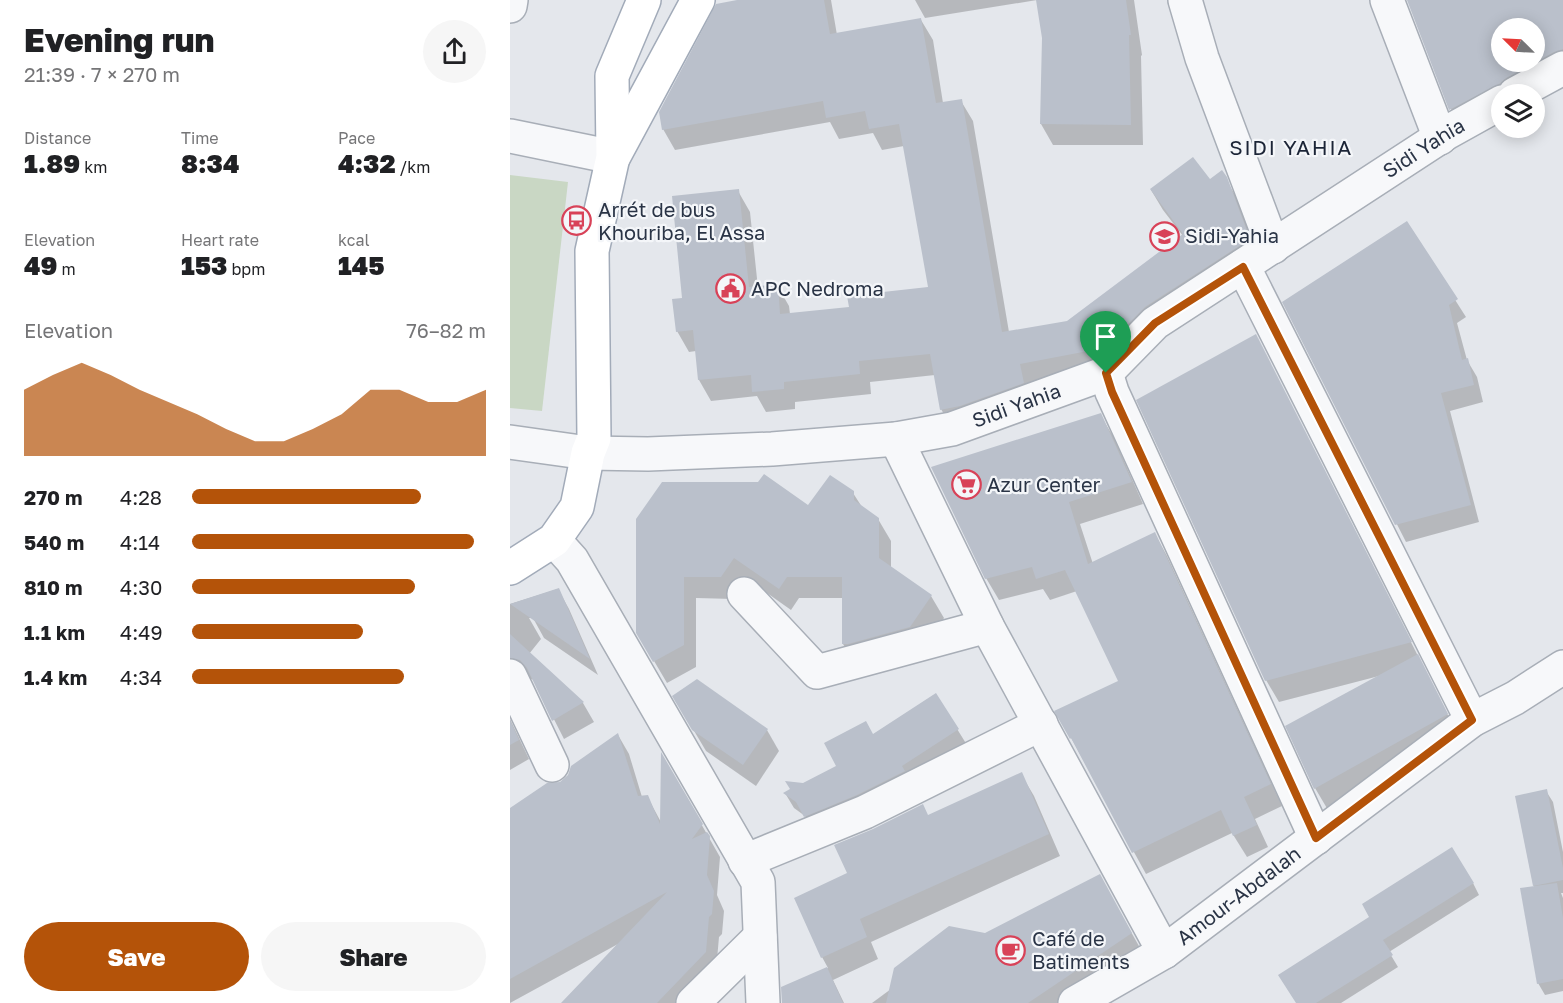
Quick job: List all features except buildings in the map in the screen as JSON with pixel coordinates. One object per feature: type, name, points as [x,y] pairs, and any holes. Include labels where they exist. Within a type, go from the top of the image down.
[{"type":"main road","points":[[510,568],[554,540],[577,507],[588,453],[594,438],[592,251],[613,157],[612,76],[644,0]]},
{"type":"main road","points":[[613,157],[698,0]]},
{"type":"street","points":[[510,6],[511,0]]},
{"type":"street","points":[[1185,0],[1202,58],[1273,247]]},
{"type":"street","points":[[1387,0],[1440,138]]},
{"type":"street","points":[[1533,84],[1563,68]]},
{"type":"street","name":"Sidi Yahia","points":[[510,442],[588,453],[648,454],[772,449],[896,439],[952,429],[1106,373],[1155,323],[1440,138],[1491,108]]},
{"type":"street","points":[[510,136],[613,157]]},
{"type":"street","points":[[1243,267],[1472,720]]},
{"type":"street","points":[[1106,373],[1112,392],[1316,838]]},
{"type":"street","points":[[896,439],[987,626],[1164,952]]},
{"type":"street","points":[[554,540],[572,560],[758,882],[763,1003]]},
{"type":"street","points":[[744,594],[817,672],[987,626]]},
{"type":"street","name":"Amour-Abdalah","points":[[1075,1003],[1164,952],[1472,720],[1515,698],[1563,667]]},
{"type":"street","points":[[510,676],[552,765]]},
{"type":"street","points":[[745,861],[865,812],[1041,724]]},
{"type":"street","points":[[693,1003],[760,937]]},
{"type":"green space","points":[[510,175],[568,182],[542,411],[510,408]]},
{"type":"place","name":"Arrét de bus Khouriba, El Assa","points":[[577,221]]},
{"type":"place","name":"Sidi-Yahia","points":[[1164,236]]},
{"type":"place","name":"APC Nedroma","points":[[730,289]]},
{"type":"place","name":"Azur Center","points":[[966,485]]},
{"type":"place","name":"Café de Batiments","points":[[1011,950]]},
{"type":"district","name":"SIDI YAHIA","points":[[1291,148]]},
{"type":"route","points":[[1243,267],[1472,720],[1316,838],[1112,392],[1106,373],[1155,323],[1243,267]]}]
